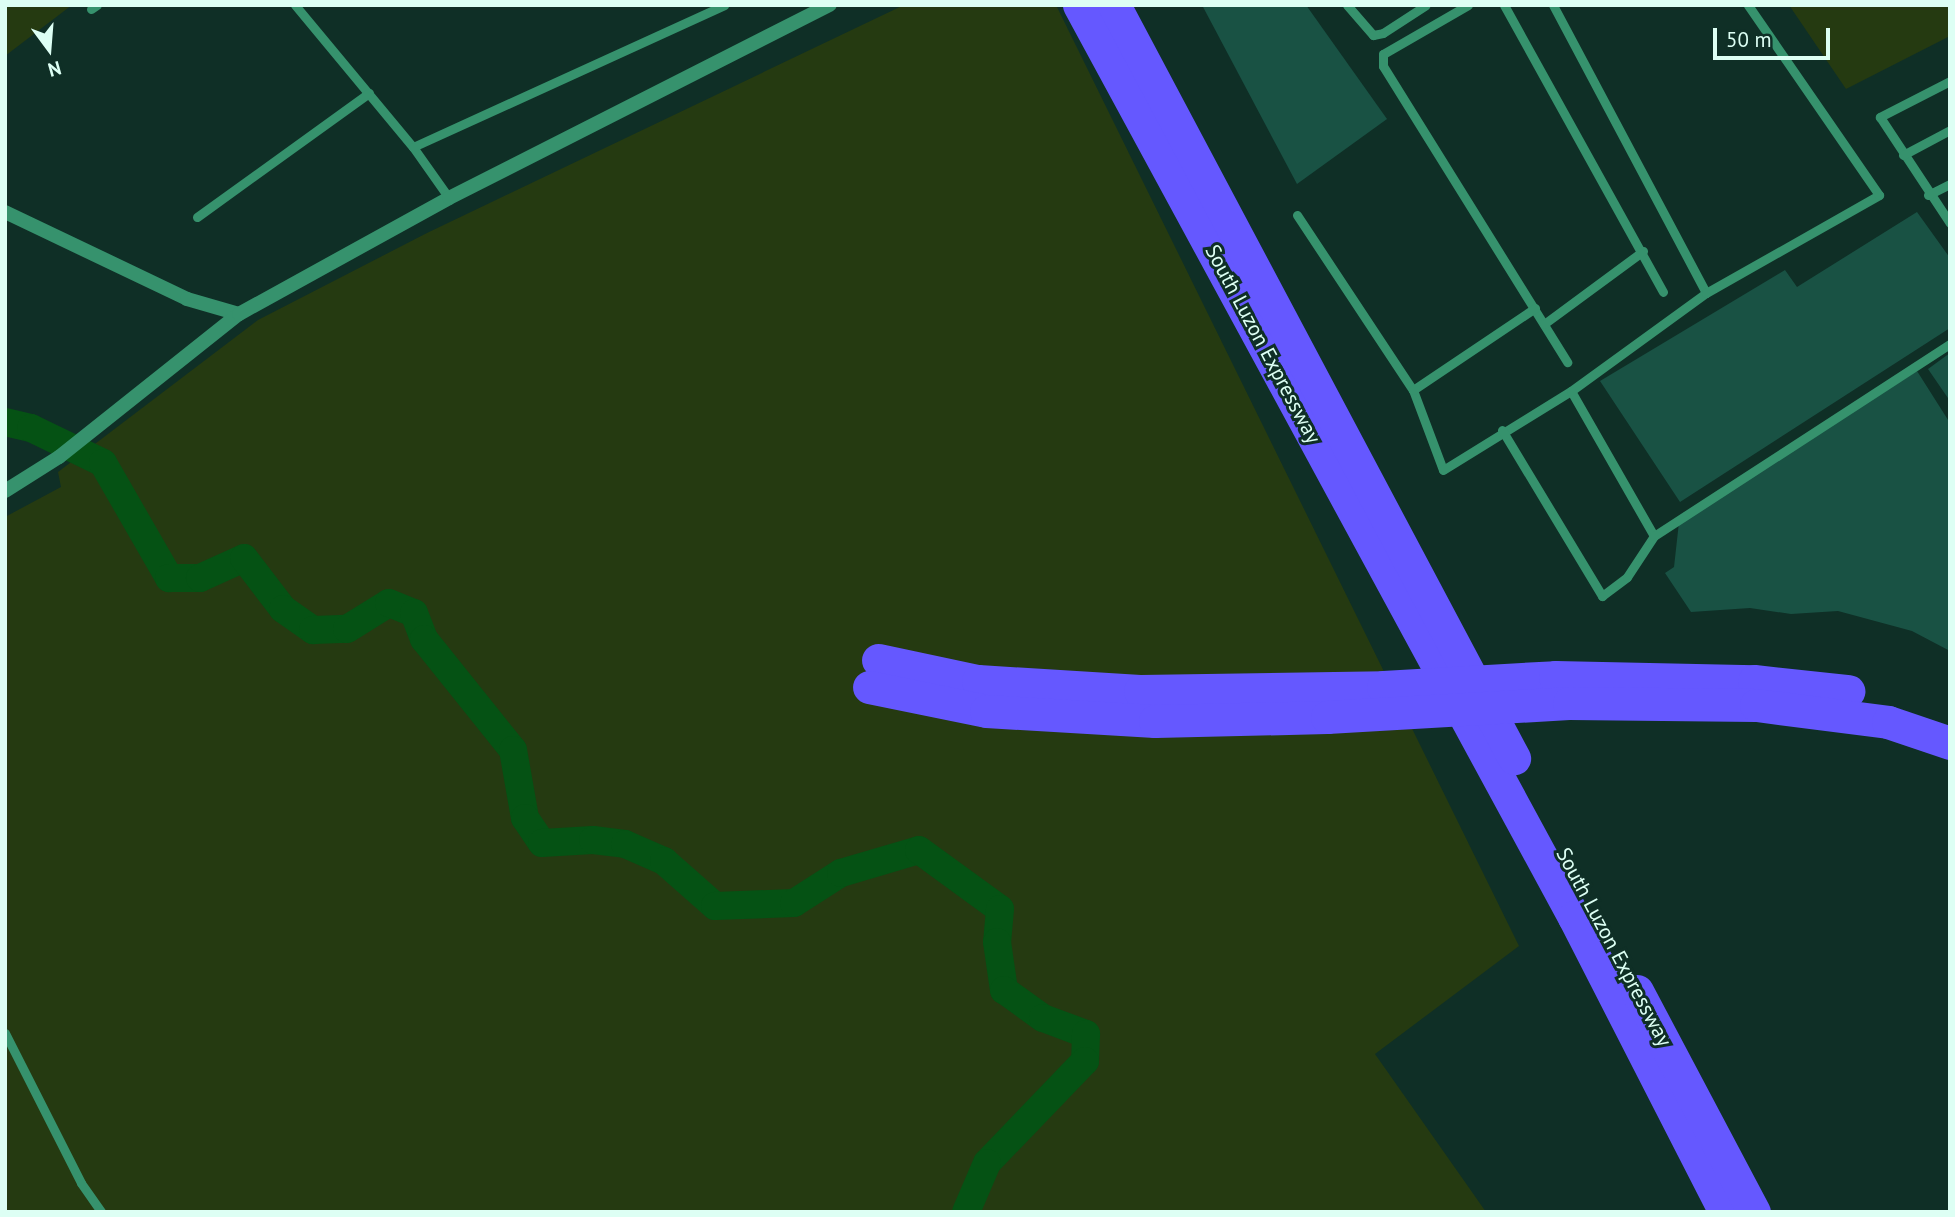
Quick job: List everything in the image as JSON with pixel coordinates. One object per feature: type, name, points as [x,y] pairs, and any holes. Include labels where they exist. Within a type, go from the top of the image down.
[{"type":"highway","name":"South Luzon Expressway","points":[[1079,5],[1574,917],[1725,1212]]},
{"type":"highway","name":"South Luzon Expressway","points":[[1114,5],[1754,1212]]},
{"type":"highway","points":[[873,673],[1038,687],[1390,700],[1754,681],[1840,689],[1950,718]]},
{"type":"highway","points":[[1562,690],[1833,712],[1888,722],[1950,743]]},
{"type":"street","points":[[5,491],[59,457],[239,314],[449,198],[830,5]]},
{"type":"street","points":[[5,212],[187,299],[239,314]]},
{"type":"lane","points":[[295,5],[413,147],[449,198]]},
{"type":"lane","points":[[413,147],[724,5]]},
{"type":"lane","points":[[1347,5],[1373,35],[1384,33],[1426,5]]},
{"type":"lane","points":[[1468,5],[1383,54],[1383,66],[1567,362]]},
{"type":"lane","points":[[1504,5],[1664,292]]},
{"type":"lane","points":[[1553,5],[1706,293]]},
{"type":"lane","points":[[1297,215],[1413,390],[1443,470],[1502,430],[1571,391],[1706,293],[1879,195],[1748,5]]},
{"type":"lane","points":[[1950,80],[1880,117],[1927,195],[1950,223]]},
{"type":"lane","points":[[197,217],[369,93]]},
{"type":"lane","points":[[1903,155],[1950,130]]},
{"type":"lane","points":[[1927,195],[1950,184]]},
{"type":"lane","points":[[1544,324],[1643,251]]},
{"type":"lane","points":[[1413,390],[1535,307]]},
{"type":"lane","points":[[1502,430],[1602,596],[1627,577],[1654,536],[1950,344]]},
{"type":"lane","points":[[1571,391],[1654,536]]},
{"type":"lane","points":[[5,1033],[81,1183],[101,1212]]},
{"type":"green space","points":[[5,5],[72,5],[5,56]]},
{"type":"green space","points":[[904,5],[1056,5],[1519,946],[1375,1054],[1486,1212],[5,1212],[5,517],[61,487],[58,472],[258,320],[427,233]]},
{"type":"green space","points":[[1789,5],[1950,5],[1950,36],[1846,89]]},
{"type":"building","points":[[1202,5],[1306,5],[1387,119],[1297,184]]},
{"type":"building","points":[[1917,212],[1950,258],[1950,328],[1680,502],[1600,381],[1785,270],[1797,287]]},
{"type":"building","points":[[1950,353],[1950,401],[1928,369]]},
{"type":"building","points":[[1917,371],[1950,423],[1950,651],[1912,631],[1838,611],[1791,614],[1750,608],[1691,612],[1665,573],[1674,567],[1679,522]]},
{"type":"waterway","points":[[5,422],[31,428],[103,463],[169,578],[200,578],[244,558],[283,609],[313,630],[347,629],[389,603],[414,613],[424,639],[513,750],[525,818],[542,843],[593,840],[625,844],[664,861],[715,906],[794,903],[841,873],[919,850],[1000,909],[997,942],[1004,990],[1043,1018],[1086,1034],[1085,1061],[987,1163],[966,1212]]}]
